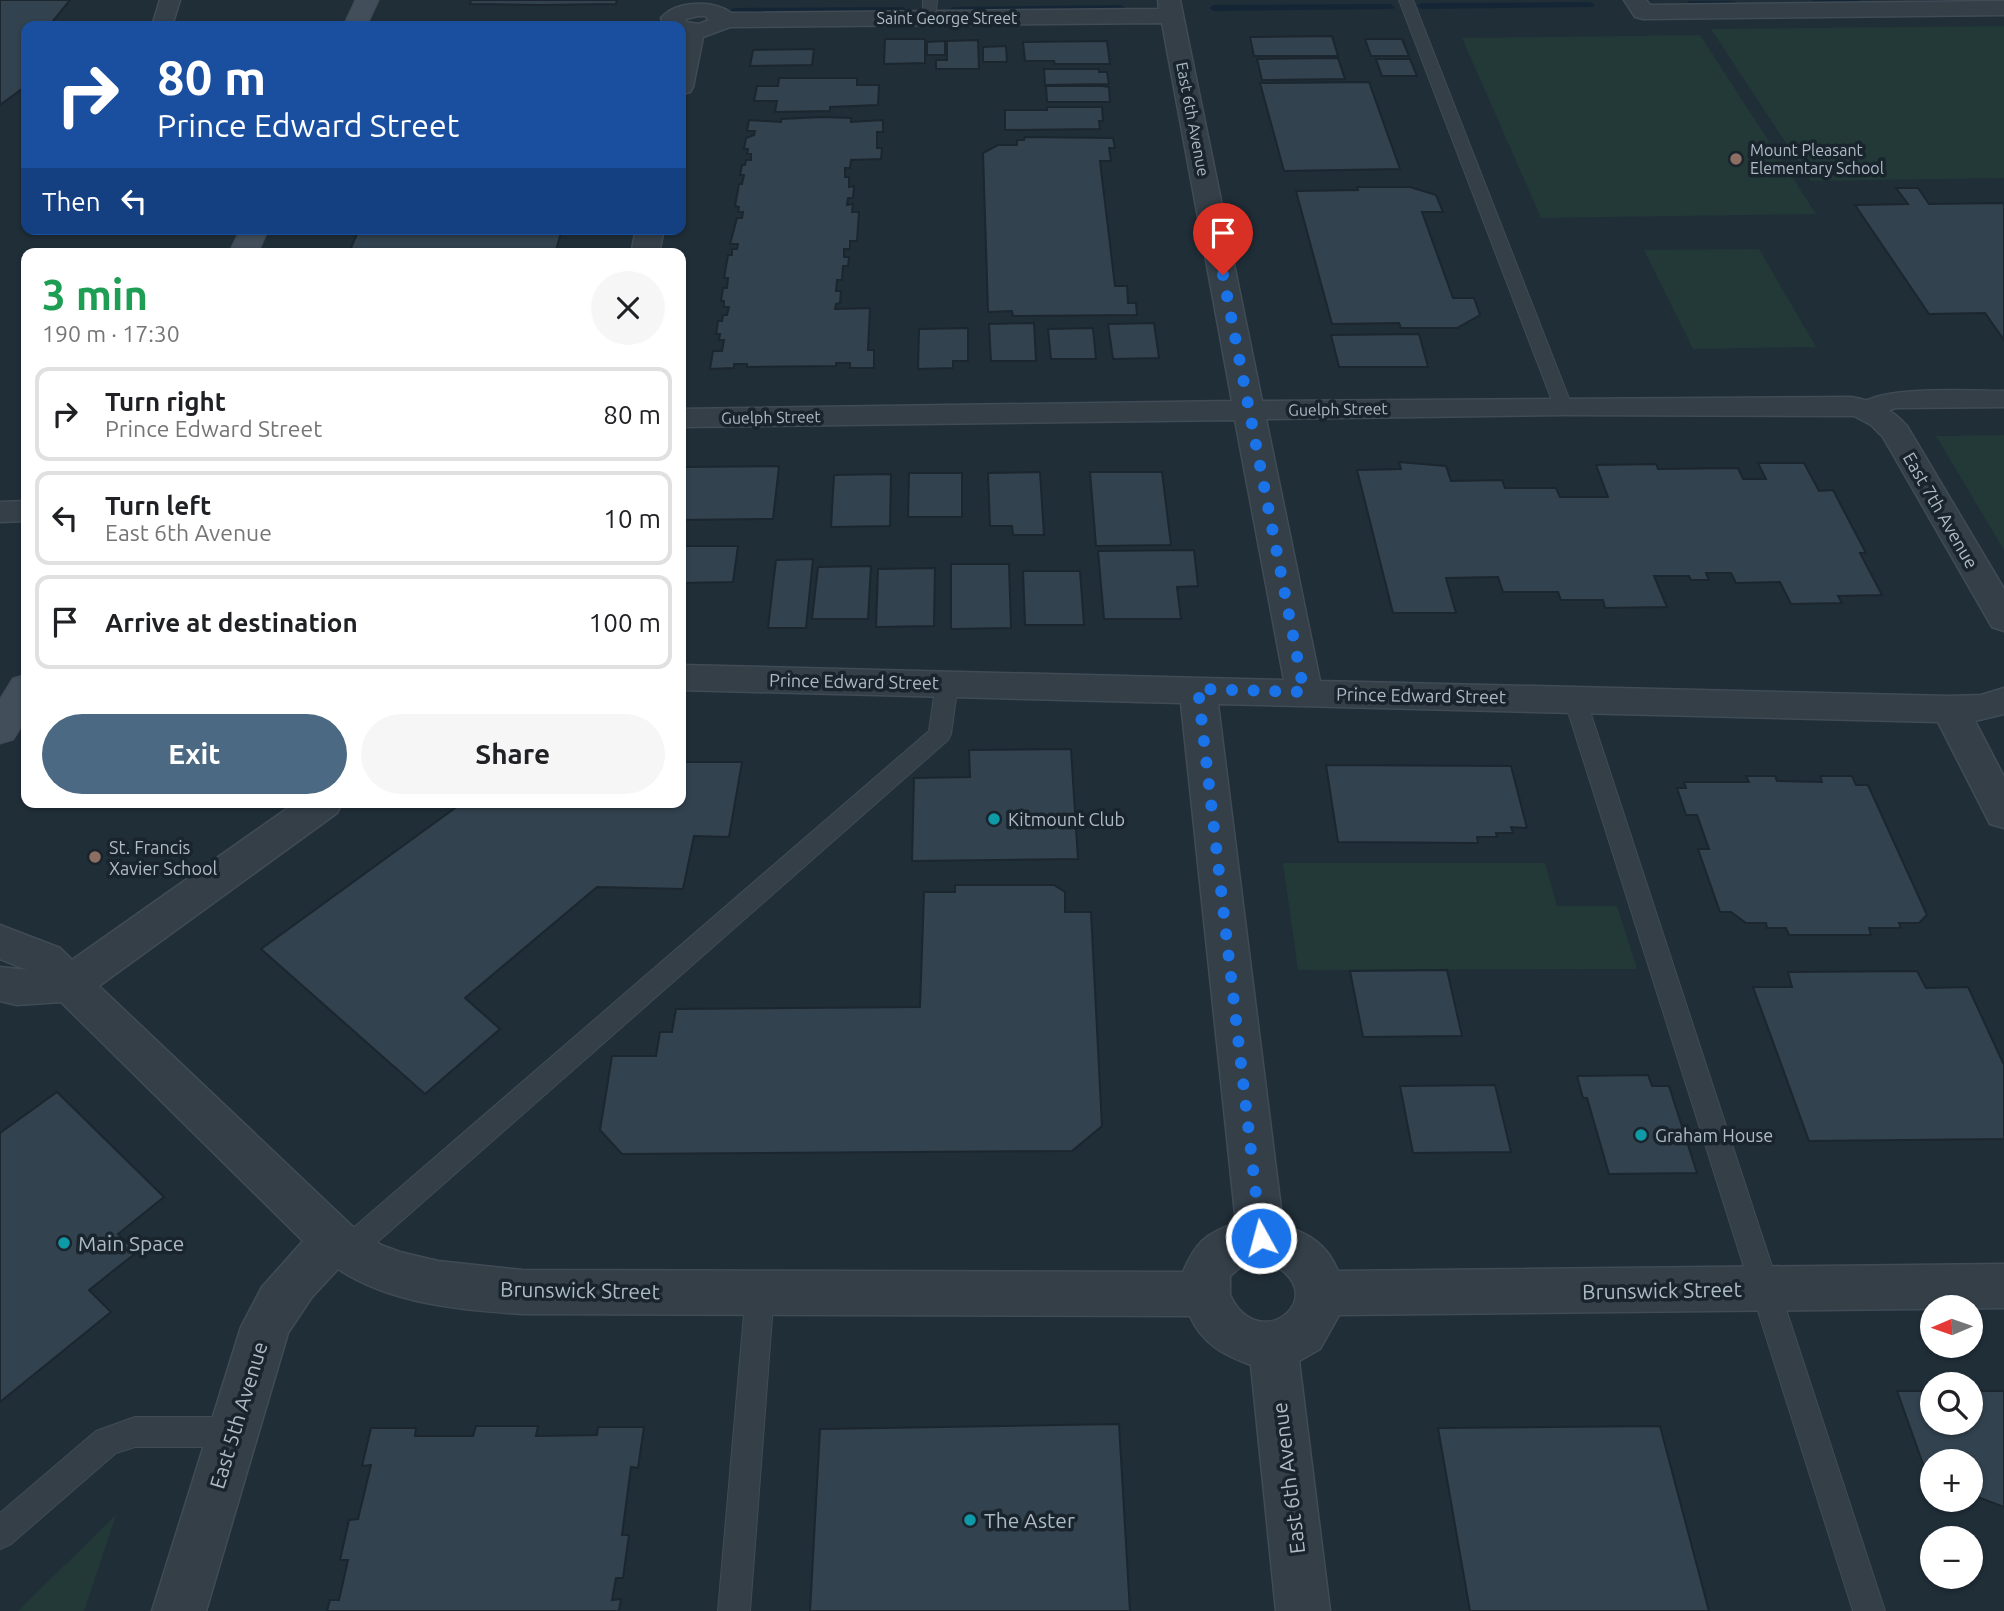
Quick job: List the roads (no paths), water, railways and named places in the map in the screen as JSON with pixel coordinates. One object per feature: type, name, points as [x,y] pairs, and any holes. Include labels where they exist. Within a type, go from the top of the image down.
[{"type":"main road","points":[[358,21],[368,0]]},
{"type":"main road","points":[[0,730],[21,696]]},
{"type":"street","points":[[164,21],[170,0]]},
{"type":"street","points":[[1639,6],[1879,5],[2004,8]]},
{"type":"street","name":"Saint George Street","points":[[689,19],[719,13],[723,20],[930,9],[1170,8]]},
{"type":"street","name":"East 6th Avenue","points":[[1170,8],[1304,692]]},
{"type":"street","points":[[686,44],[689,19]]},
{"type":"street","points":[[1868,409],[1893,400],[2004,399]]},
{"type":"street","name":"Guelph Street","points":[[686,418],[1563,406],[1833,404],[1868,409]]},
{"type":"street","name":"East 7th Avenue","points":[[1868,409],[1886,420],[1896,433],[2004,619]]},
{"type":"street","name":"Prince Edward Street","points":[[686,678],[1950,709]]},
{"type":"street","points":[[1198,689],[1261,1238]]},
{"type":"street","points":[[2004,701],[1981,708],[1950,709],[2004,814]]},
{"type":"street","points":[[0,984],[17,988],[69,985],[316,808]]},
{"type":"street","name":"Brunswick Street","points":[[0,941],[45,960],[341,1246],[384,1270],[445,1284],[530,1293],[760,1291],[1206,1294]]},
{"type":"street","points":[[1261,1238],[1277,1241],[1294,1249],[1306,1260],[1320,1290],[1320,1307],[1314,1321],[1304,1333],[1273,1345],[1253,1343],[1222,1325],[1211,1310],[1206,1294],[1206,1276],[1214,1259],[1225,1247],[1241,1240],[1261,1238]]},
{"type":"street","name":"East 5th Avenue","points":[[179,1611],[254,1356],[277,1302],[295,1278],[341,1246]]},
{"type":"street","name":"Brunswick Street","points":[[1320,1290],[1335,1293],[2004,1286]]},
{"type":"street","name":"East 6th Avenue","points":[[1273,1345],[1303,1611]]},
{"type":"lane","points":[[1406,0],[1563,406]]},
{"type":"lane","points":[[341,1246],[940,734],[947,683]]},
{"type":"lane","points":[[1574,699],[1868,1611]]},
{"type":"lane","points":[[734,1611],[760,1291]]},
{"type":"lane","points":[[0,1533],[107,1441],[135,1432],[232,1433]]},
{"type":"waterway","points":[[1815,3],[1855,0]]},
{"type":"waterway","points":[[1923,0],[1985,1]]},
{"type":"waterway","points":[[1690,4],[1734,4]]},
{"type":"waterway","points":[[1422,6],[1590,5]]},
{"type":"waterway","points":[[1214,8],[1390,7]]},
{"type":"waterway","points":[[953,10],[1121,8]]},
{"type":"waterway","points":[[734,11],[902,10]]},
{"type":"place","name":"Mount Pleasant Elementary School","points":[[1736,159]]},
{"type":"place","name":"Kitmount Club","points":[[994,819]]},
{"type":"place","name":"St. Francis Xavier School","points":[[95,857]]},
{"type":"place","name":"Graham House","points":[[1641,1135]]},
{"type":"place","name":"Main Space","points":[[64,1243]]},
{"type":"place","name":"The Aster","points":[[970,1520]]}]
